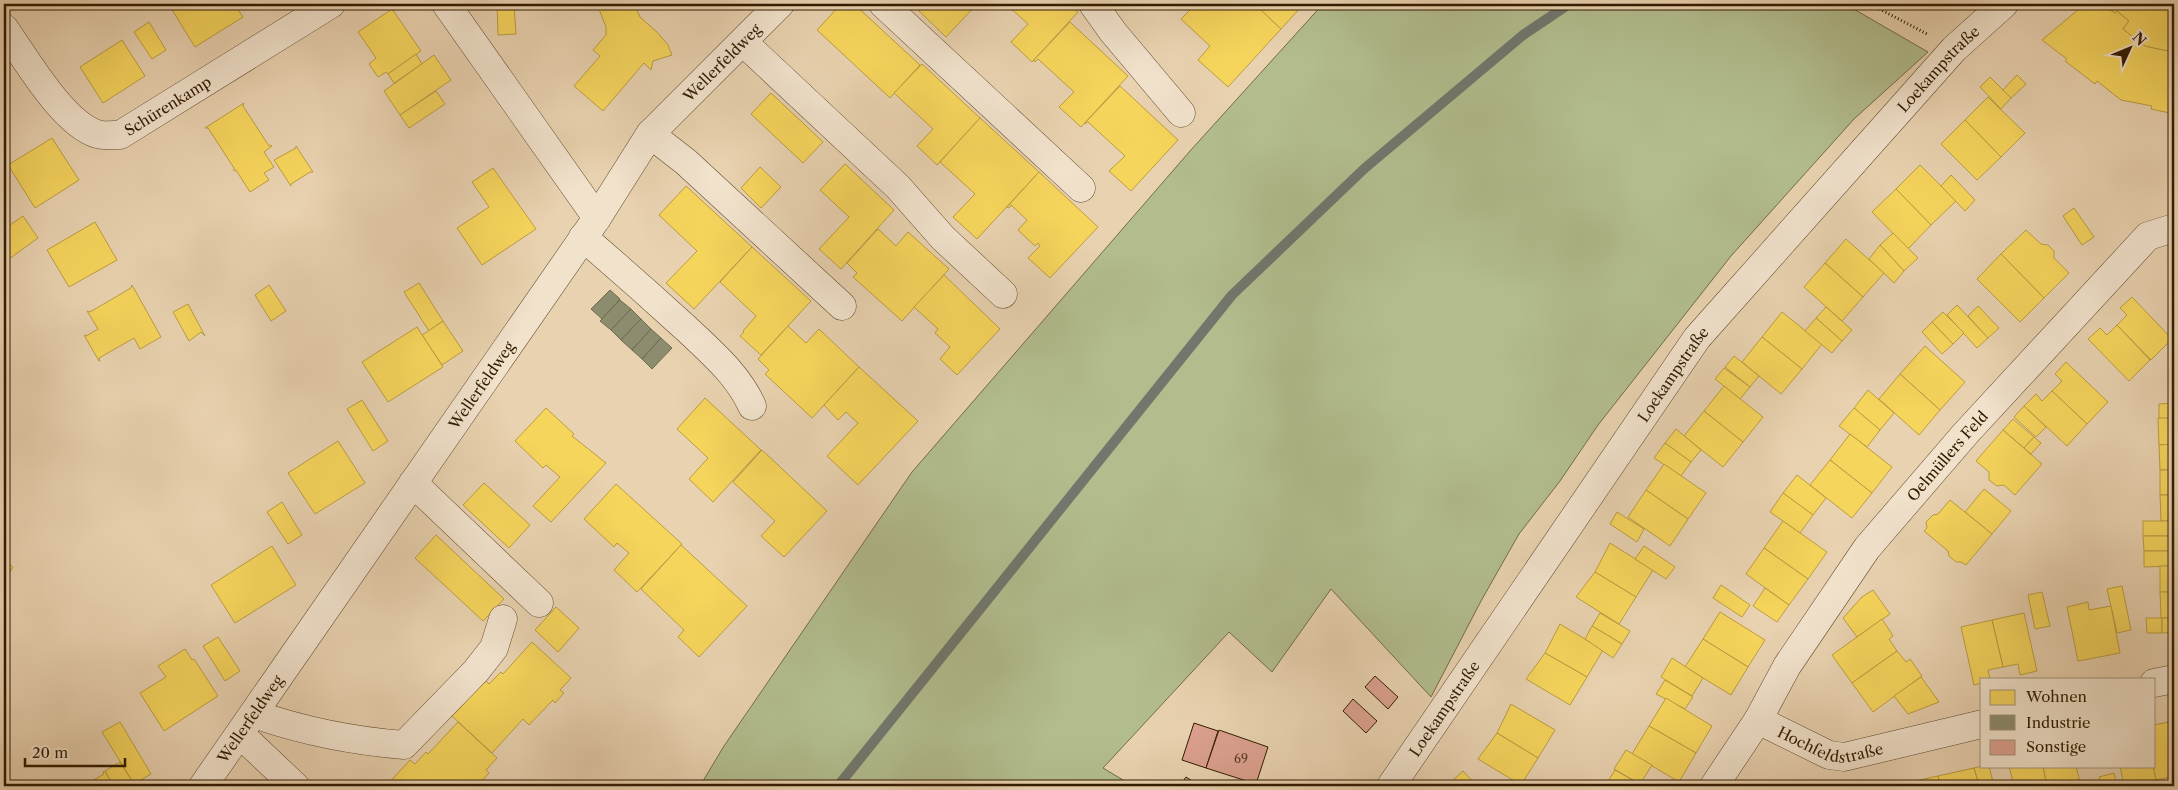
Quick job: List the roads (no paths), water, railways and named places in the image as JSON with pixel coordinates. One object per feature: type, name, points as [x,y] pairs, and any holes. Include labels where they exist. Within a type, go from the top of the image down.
[{"type":"street","name":"Schürenkamp","points":[[4,28],[61,107],[76,123],[97,134],[120,135],[331,4]]},
{"type":"street","points":[[446,4],[590,228],[677,320],[734,374],[744,388],[752,406]]},
{"type":"street","name":"Wellerfeldweg","points":[[203,786],[590,228],[650,134],[780,4]]},
{"type":"street","points":[[882,4],[1081,188]]},
{"type":"street","points":[[1093,4],[1113,32],[1181,114]]},
{"type":"street","name":"Loekampstraße","points":[[1391,786],[1697,338],[1954,48],[2004,4]]},
{"type":"street","points":[[743,42],[898,186],[943,238],[1003,294]]},
{"type":"street","points":[[650,134],[686,162],[842,306]]},
{"type":"street","name":"Oelmüllers Feld","points":[[1758,720],[1787,666],[1868,548],[1966,433],[2148,236],[2174,228]]},
{"type":"street","points":[[414,483],[539,603]]},
{"type":"street","points":[[247,724],[301,729],[363,742],[404,746],[476,671],[494,648],[503,619]]},
{"type":"street","points":[[2156,683],[2174,679]]},
{"type":"street","name":"Hochfeldstraße","points":[[1714,786],[1758,720],[1829,756],[1844,757],[1980,724]]},
{"type":"street","points":[[247,724],[295,786]]},
{"type":"waterway","points":[[838,786],[1232,295],[1365,168],[1523,35],[1569,4]]}]
